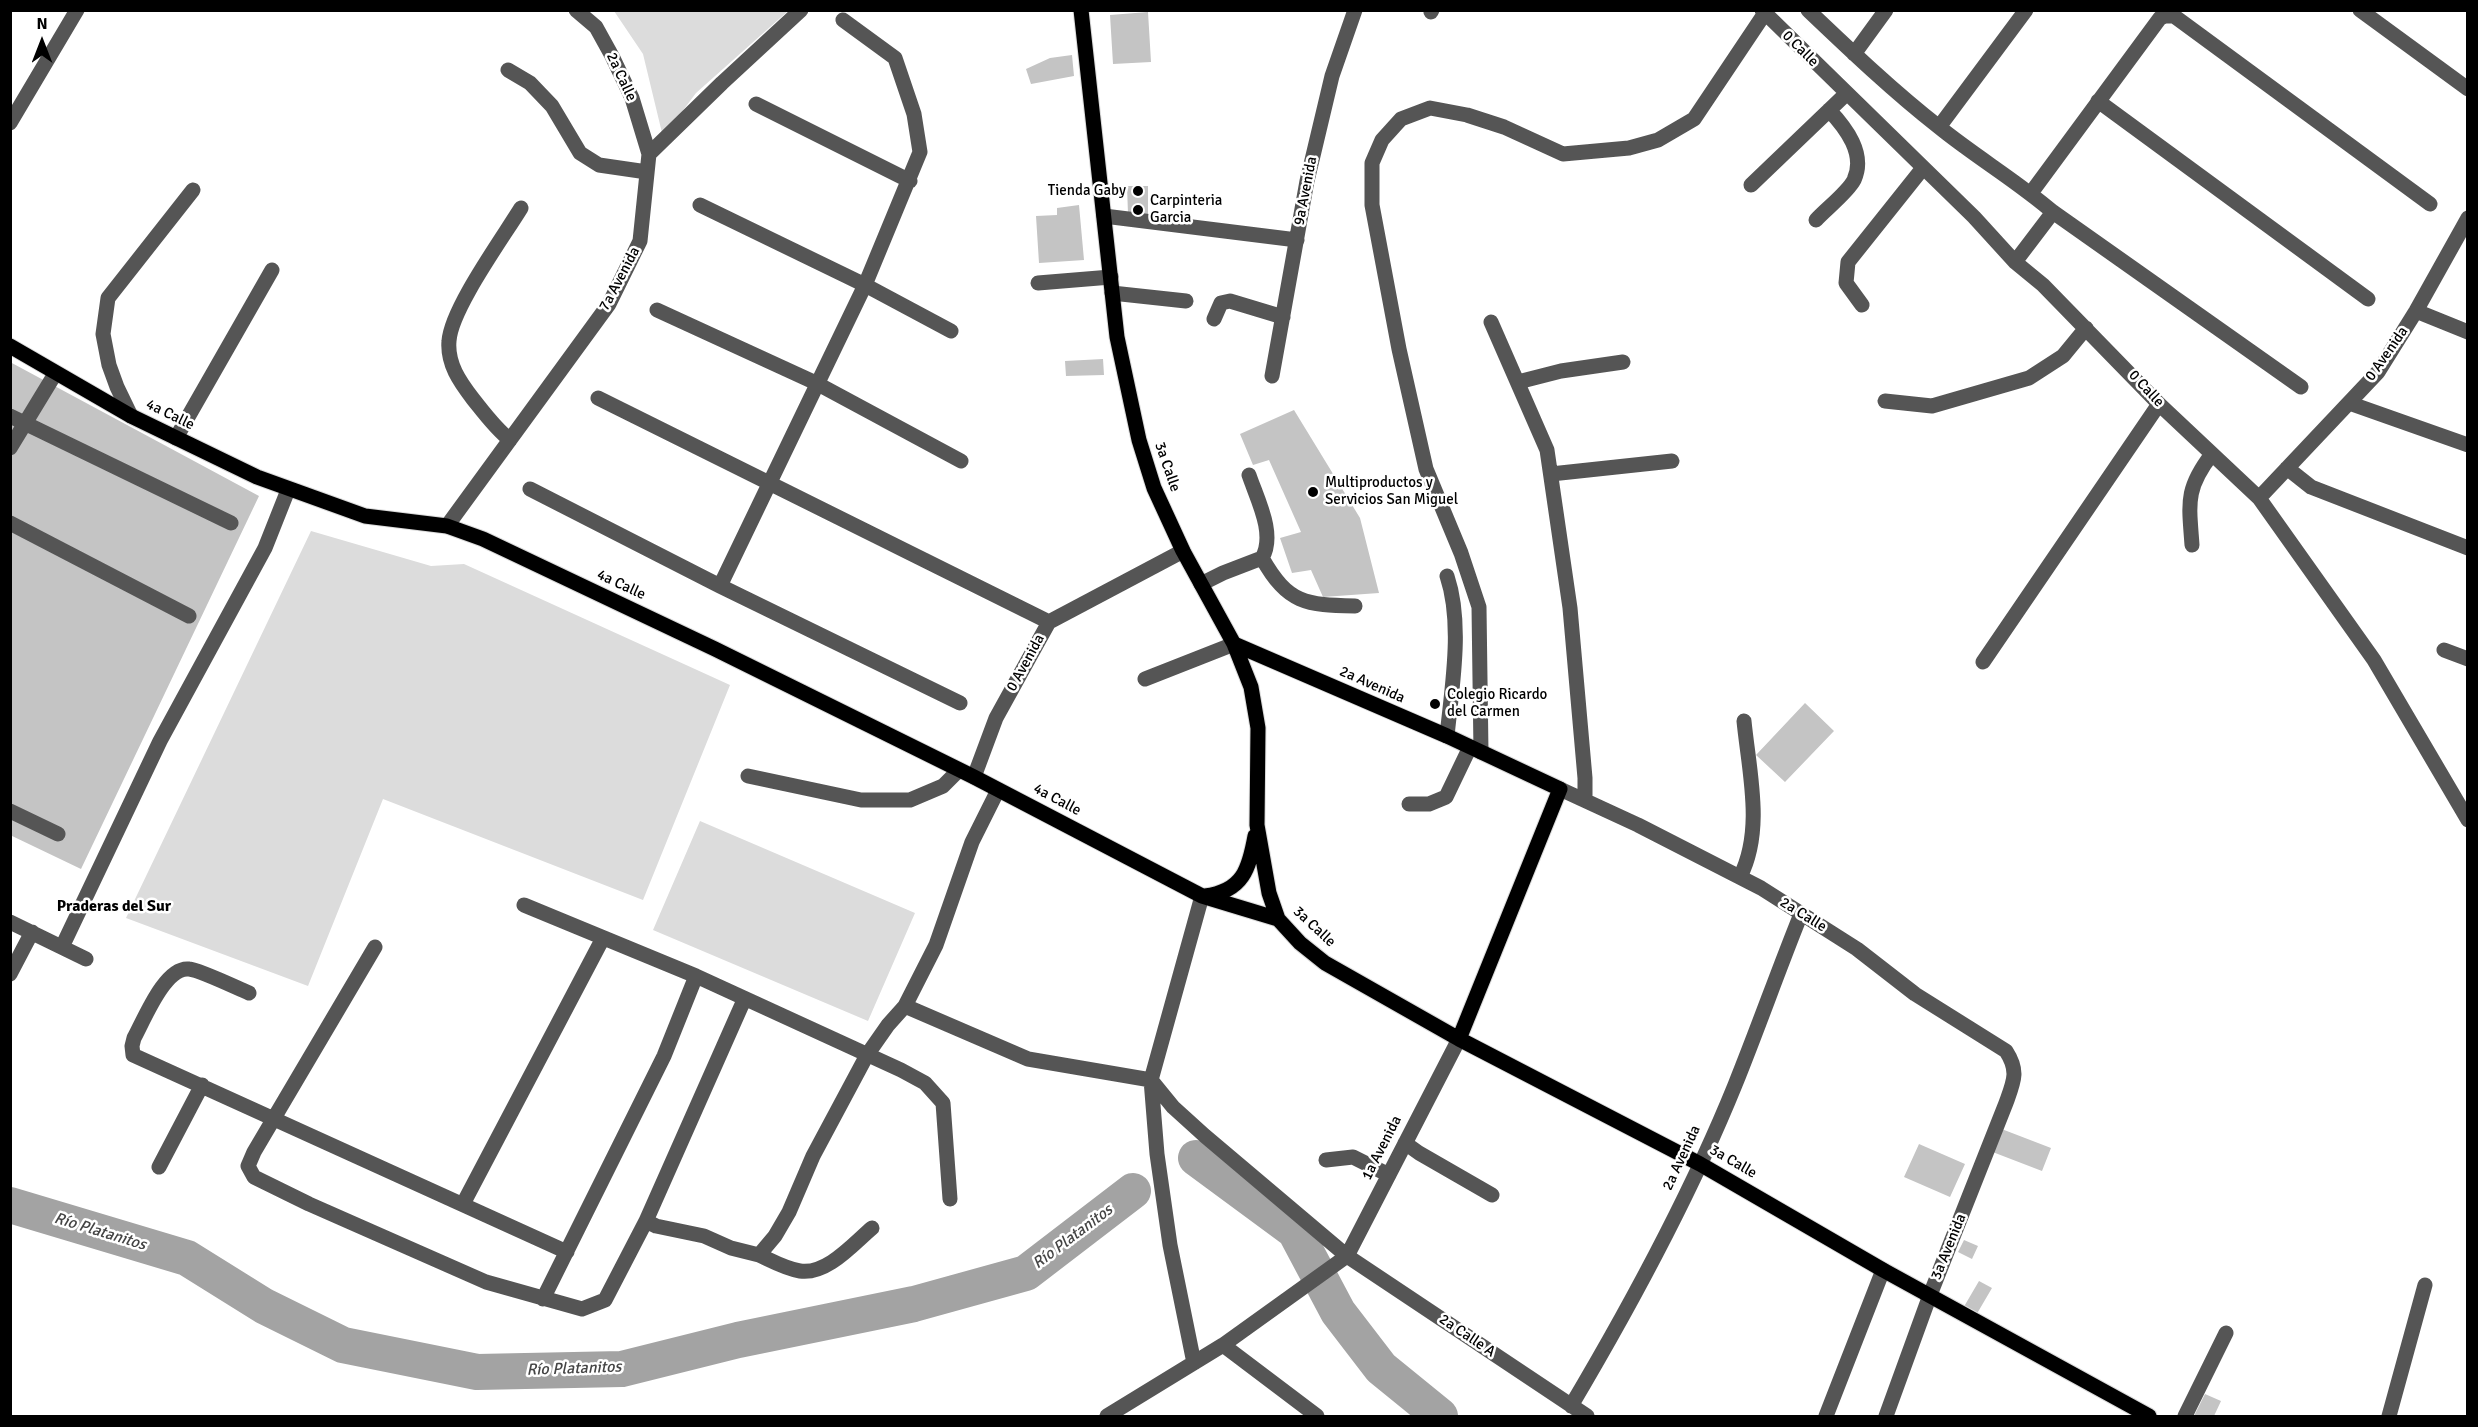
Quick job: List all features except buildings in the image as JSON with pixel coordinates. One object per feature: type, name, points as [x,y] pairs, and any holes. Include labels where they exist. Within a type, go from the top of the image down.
[{"type":"main road","name":"3a Calle","points":[[1081,10],[1117,337],[1139,440],[1154,488],[1244,667],[1256,706],[1259,748],[1257,825],[1269,893],[1278,919],[1300,943],[1325,963],[1459,1039],[1700,1164],[1883,1270],[2149,1416]]},
{"type":"main road","name":"4a Calle","points":[[10,346],[131,416],[288,490],[379,519],[447,526],[483,539],[715,649],[974,777],[1202,896],[1278,919]]},
{"type":"main road","name":"2a Avenida","points":[[1233,644],[1301,672],[1383,711],[1447,736],[1560,789]]},
{"type":"main road","name":"1a Avenida","points":[[1459,1039],[1560,789]]},
{"type":"main road","points":[[1202,896],[1221,894],[1237,883],[1247,870],[1257,825]]},
{"type":"street","points":[[10,123],[76,12],[91,10]]},
{"type":"street","name":"2a Calle","points":[[576,10],[596,27],[612,56],[632,98],[649,153]]},
{"type":"street","points":[[649,153],[801,10]]},
{"type":"street","name":"9a Avenida","points":[[1272,376],[1307,181],[1332,76],[1355,10]]},
{"type":"street","points":[[1808,10],[1854,54],[1939,127],[2031,193],[2053,212],[2301,387]]},
{"type":"street","points":[[1854,54],[1886,10]]},
{"type":"street","points":[[1939,127],[2026,10]]},
{"type":"street","points":[[2361,10],[2468,89]]},
{"type":"street","points":[[1409,804],[1429,804],[1446,797],[1475,749],[1479,607],[1461,553],[1426,469],[1399,349],[1372,205],[1372,163],[1382,140],[1401,119],[1430,108],[1467,115],[1504,127],[1563,154],[1629,148],[1658,140],[1694,119],[1763,12]]},
{"type":"street","name":"0 Calle","points":[[1763,12],[1974,217],[2015,262],[2043,285],[2159,404],[2259,498],[2374,660],[2468,820]]},
{"type":"street","points":[[2031,193],[2160,18],[2174,16],[2430,204]]},
{"type":"street","points":[[720,586],[864,285],[910,181],[920,152],[914,114],[895,58],[843,20]]},
{"type":"street","points":[[508,70],[530,82],[552,106],[580,153],[600,165],[647,172]]},
{"type":"street","points":[[1751,185],[1846,94]]},
{"type":"street","points":[[2098,101],[2368,299]]},
{"type":"street","points":[[756,104],[910,181]]},
{"type":"street","points":[[1816,220],[1854,182],[1859,159],[1845,128],[1829,110]]},
{"type":"street","name":"7a Avenida","points":[[447,526],[609,304],[640,241],[649,153]]},
{"type":"street","points":[[1862,305],[1846,283],[1848,262],[1923,168]]},
{"type":"street","points":[[131,416],[117,387],[103,334],[108,298],[193,190]]},
{"type":"street","points":[[700,205],[864,285],[951,332]]},
{"type":"street","points":[[510,440],[496,429],[458,381],[452,365],[449,341],[457,312],[521,208]]},
{"type":"street","points":[[2015,262],[2053,212]]},
{"type":"street","points":[[1104,216],[1297,240]]},
{"type":"street","name":"0 Avenida","points":[[2259,498],[2378,372],[2416,311],[2468,218]]},
{"type":"street","points":[[176,438],[272,270]]},
{"type":"street","points":[[1038,283],[1112,285],[1186,301]]},
{"type":"street","points":[[1214,319],[1221,303],[1230,301],[1283,317]]},
{"type":"street","points":[[657,310],[816,383],[961,461]]},
{"type":"street","points":[[2416,311],[2468,332]]},
{"type":"street","points":[[1491,322],[1547,450],[1570,608],[1585,799]]},
{"type":"street","points":[[1885,401],[1932,406],[2029,378],[2063,356],[2086,328]]},
{"type":"street","points":[[1518,382],[1561,371],[1623,362]]},
{"type":"street","points":[[10,448],[56,374]]},
{"type":"street","points":[[598,398],[1049,622]]},
{"type":"street","points":[[2349,403],[2468,445]]},
{"type":"street","points":[[1983,662],[2159,404]]},
{"type":"street","points":[[10,416],[231,523]]},
{"type":"street","points":[[2192,545],[2188,498],[2198,473],[2211,454]]},
{"type":"street","points":[[1551,474],[1672,461]]},
{"type":"street","points":[[2287,468],[2311,487],[2468,548]]},
{"type":"street","points":[[1249,475],[1264,518],[1267,543],[1262,558],[1277,584],[1293,595],[1317,605],[1355,606]]},
{"type":"street","points":[[530,489],[720,586],[960,703]]},
{"type":"street","points":[[62,947],[160,741],[265,548],[288,490]]},
{"type":"street","points":[[10,523],[189,616]]},
{"type":"street","name":"0 Avenida","points":[[974,777],[996,718],[1049,622],[1184,551]]},
{"type":"street","points":[[1201,584],[1262,558]]},
{"type":"street","points":[[1447,576],[1454,596],[1454,657],[1447,736]]},
{"type":"street","points":[[1145,679],[1233,644]]},
{"type":"street","points":[[2444,650],[2468,659]]},
{"type":"street","points":[[1740,878],[1746,864],[1754,819],[1744,721]]},
{"type":"street","points":[[748,776],[861,800],[910,800],[943,786],[959,770]]},
{"type":"street","name":"2a Calle","points":[[1560,789],[1585,799],[1761,888],[1857,949],[1915,994],[2006,1051],[2014,1063],[2015,1078]]},
{"type":"street","points":[[759,1255],[775,1236],[789,1212],[813,1156],[867,1055],[905,1006],[936,945],[972,842],[998,790]]},
{"type":"street","points":[[10,811],[58,834]]},
{"type":"street","points":[[1194,1363],[1170,1245],[1157,1154],[1151,1080],[1202,896]]},
{"type":"street","points":[[524,905],[696,976],[925,1083],[942,1103],[950,1199]]},
{"type":"street","name":"2a Avenida","points":[[1571,1406],[1608,1343],[1700,1164],[1735,1084],[1801,914]]},
{"type":"street","points":[[10,922],[86,959]]},
{"type":"street","points":[[10,974],[32,932]]},
{"type":"street","points":[[463,1204],[603,938]]},
{"type":"street","points":[[375,947],[248,1166],[254,1177],[309,1204],[486,1282],[582,1309],[604,1300],[646,1221],[744,999]]},
{"type":"street","points":[[249,993],[189,969],[175,972],[166,979],[134,1038],[133,1055],[567,1252]]},
{"type":"street","points":[[543,1299],[664,1056],[696,976]]},
{"type":"street","points":[[905,1006],[1028,1059],[1151,1080]]},
{"type":"street","name":"1a Avenida","points":[[1107,1416],[1223,1345],[1344,1258],[1459,1039]]},
{"type":"street","name":"3a Avenida","points":[[1886,1416],[1930,1295],[2015,1078]]},
{"type":"street","name":"2a Calle A","points":[[1151,1080],[1173,1107],[1205,1137],[1344,1258],[1587,1416]]},
{"type":"street","points":[[159,1167],[202,1085]]},
{"type":"street","points":[[1405,1143],[1492,1195]]},
{"type":"street","points":[[1326,1160],[1353,1157],[1389,1175]]},
{"type":"street","points":[[646,1221],[656,1226],[704,1236],[731,1248],[759,1255],[801,1271],[820,1268],[842,1254],[872,1228]]},
{"type":"street","points":[[1826,1416],[1883,1270]]},
{"type":"street","points":[[2389,1416],[2425,1285]]},
{"type":"street","points":[[2185,1416],[2226,1333]]},
{"type":"street","points":[[1223,1345],[1317,1416]]},
{"type":"shaded area","points":[[614,11],[788,11],[696,93],[663,137],[643,54]]},
{"type":"shaded area","points":[[311,531],[431,566],[464,564],[730,685],[643,900],[383,799],[308,986],[126,918]]},
{"type":"shaded area","points":[[700,821],[915,913],[868,1021],[653,930]]},
{"type":"waterway","name":"Río Platanitos","points":[[1196,1158],[1295,1231],[1338,1312],[1381,1368],[1440,1416]]},
{"type":"waterway","name":"Río Platanitos","points":[[10,1205],[187,1258],[264,1306],[343,1345],[477,1372],[622,1369],[738,1340],[914,1304],[1026,1273],[1133,1191]]},
{"type":"place","name":"Tienda Gaby","points":[[1138,191]]},
{"type":"place","name":"Carpinteria Garcia","points":[[1138,210]]},
{"type":"place","name":"Multiproductos y Servicios San Miguel","points":[[1313,492]]},
{"type":"place","name":"Colegio Ricardo del Carmen","points":[[1435,704]]},
{"type":"district","name":"Praderas del Sur","points":[[114,907]]}]
